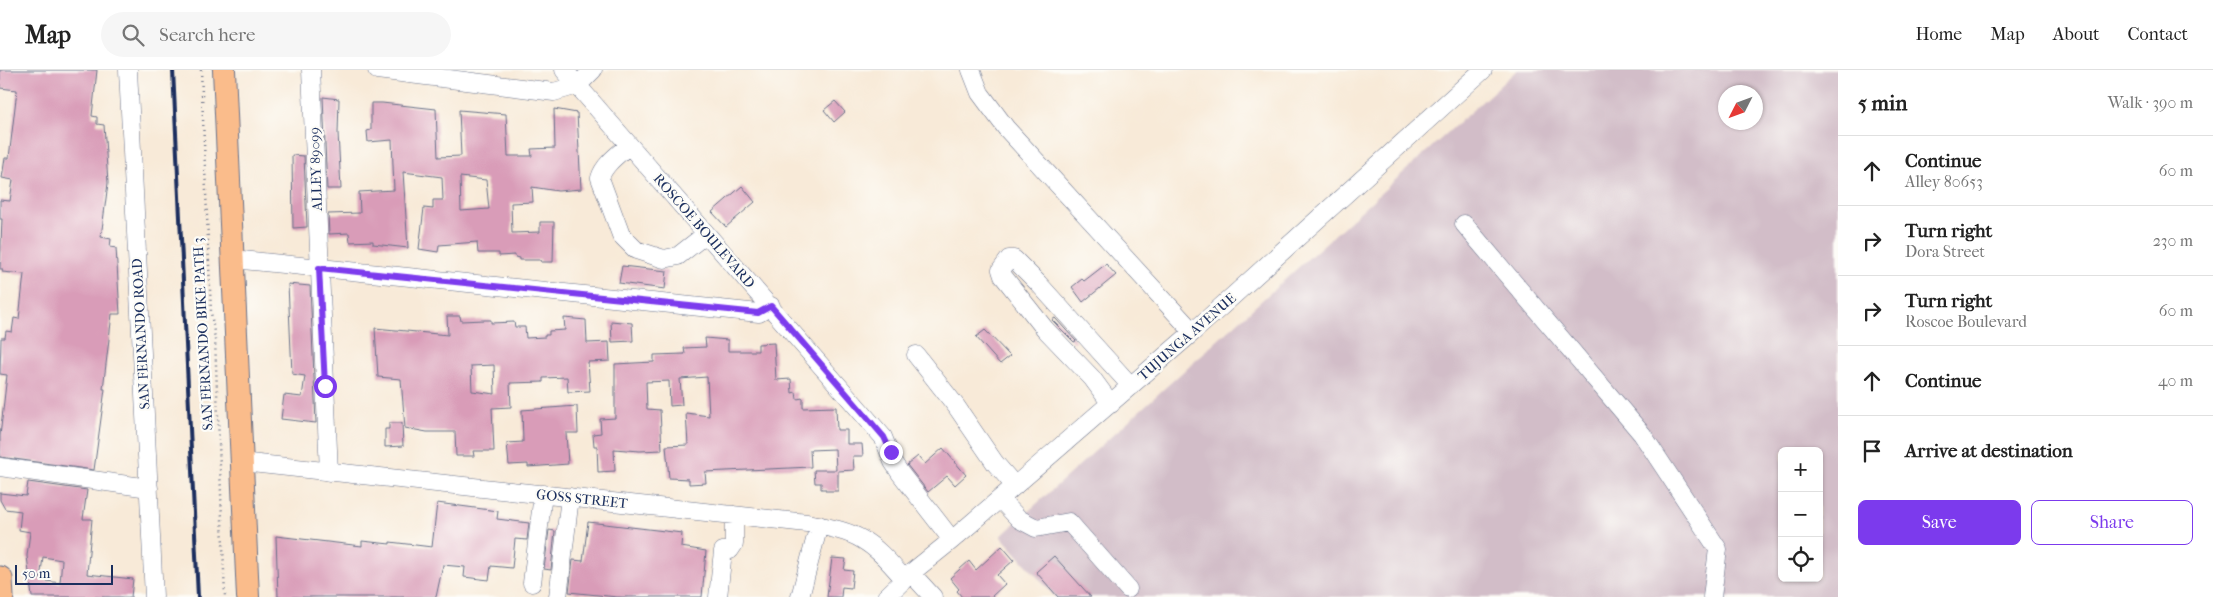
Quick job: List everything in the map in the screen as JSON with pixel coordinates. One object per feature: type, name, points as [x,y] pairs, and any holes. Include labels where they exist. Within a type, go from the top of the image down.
[{"type":"highway","points":[[0,579],[1,597]]},
{"type":"main road","points":[[224,70],[248,597]]},
{"type":"street","name":"SAN FERNANDO ROAD","points":[[128,70],[154,597]]},
{"type":"street","name":"ALLEY 89099","points":[[311,70],[329,472]]},
{"type":"street","points":[[377,70],[554,92],[578,85],[593,70]]},
{"type":"street","name":"ROSCOE BOULEVARD","points":[[564,70],[884,437],[897,467],[952,540]]},
{"type":"street","points":[[971,70],[980,94],[1006,128],[1193,332]]},
{"type":"street","name":"TUJUNGA AVENUE","points":[[886,597],[908,576],[1193,332],[1483,70]]},
{"type":"street","points":[[629,145],[606,166],[600,178],[621,235],[636,250],[664,259],[678,256],[706,234]]},
{"type":"street","points":[[1464,224],[1642,434],[1718,548],[1712,597]]},
{"type":"street","points":[[234,259],[758,313],[771,306]]},
{"type":"street","points":[[1111,404],[1092,378],[1045,328],[1003,276],[1001,270],[1009,259],[1014,259],[1038,283],[1131,386]]},
{"type":"street","points":[[916,355],[1014,486]]},
{"type":"street","name":"GOSS STREET","points":[[241,462],[819,525],[844,530],[867,541],[933,597]]},
{"type":"street","points":[[0,467],[149,488]]},
{"type":"street","points":[[532,583],[543,494]]},
{"type":"street","points":[[558,597],[570,497]]},
{"type":"street","points":[[1000,499],[1019,519],[1036,528],[1069,522],[1128,589]]},
{"type":"street","points":[[718,597],[724,551],[730,550],[734,544],[734,515]]},
{"type":"street","points":[[800,597],[819,525]]},
{"type":"path","name":"SAN FERNANDO BIKE PATH 3","points":[[200,70],[211,312],[216,358],[217,431],[225,597]]},
{"type":"shaded area","points":[[1517,70],[1838,70],[1838,597],[1055,597],[1001,536]]},
{"type":"building","points":[[0,70],[97,70],[92,116],[97,117],[97,124],[104,125],[108,183],[101,237],[111,239],[110,247],[116,248],[120,314],[112,314],[103,389],[105,389],[94,470],[0,457],[0,436],[7,375],[0,374],[1,338],[5,338],[6,331],[12,332],[14,318],[19,319],[24,274],[2,272],[3,269],[0,269],[2,219],[0,219],[0,200],[10,201],[13,180],[2,178],[5,158],[9,158],[17,90],[0,88]]},
{"type":"building","points":[[323,97],[339,99],[338,133],[341,189],[327,189]]},
{"type":"building","points":[[835,101],[845,112],[834,122],[824,110]]},
{"type":"building","points":[[371,103],[436,109],[438,157],[461,156],[459,110],[506,114],[508,156],[532,156],[531,149],[555,148],[554,109],[577,113],[581,189],[558,191],[532,187],[533,202],[511,203],[512,233],[540,232],[540,222],[554,222],[553,262],[519,260],[515,255],[499,256],[499,253],[478,253],[477,242],[439,245],[438,252],[419,249],[424,208],[433,209],[433,200],[443,200],[442,177],[403,172],[408,248],[373,244],[373,241],[350,242],[349,233],[329,234],[328,214],[360,213],[359,192],[394,190],[392,140],[368,142],[367,131],[371,130]],"holes":[[[460,177],[486,180],[489,209],[461,211]]]},
{"type":"building","points":[[292,155],[304,156],[307,227],[293,228]]},
{"type":"building","points":[[742,186],[755,202],[726,227],[712,212]]},
{"type":"building","points":[[1106,264],[1116,275],[1083,302],[1072,287],[1082,279],[1084,281]]},
{"type":"building","points":[[622,266],[667,271],[665,289],[619,283]]},
{"type":"building","points":[[288,284],[310,286],[316,423],[281,419],[284,395],[302,397],[305,376],[292,374]]},
{"type":"building","points":[[447,316],[460,316],[461,321],[491,320],[491,323],[514,322],[515,327],[525,327],[526,338],[545,337],[545,335],[549,335],[549,331],[565,330],[564,318],[586,320],[587,343],[609,342],[610,361],[588,362],[590,391],[568,392],[567,377],[543,378],[543,382],[510,383],[511,407],[492,408],[494,451],[473,451],[474,456],[456,456],[455,432],[427,432],[405,428],[401,379],[378,377],[375,328],[448,335]],"holes":[[[494,365],[495,394],[472,391],[471,366]]]},
{"type":"building","points":[[1055,318],[1076,341],[1074,342],[1052,320]]},
{"type":"building","points":[[611,321],[632,323],[633,341],[612,342]]},
{"type":"building","points":[[985,330],[1010,356],[1000,364],[976,337]]},
{"type":"building","points":[[705,338],[728,340],[728,351],[758,351],[758,344],[774,343],[776,380],[791,379],[792,393],[796,392],[797,399],[803,398],[803,408],[836,407],[837,430],[847,430],[847,444],[862,444],[863,456],[853,456],[854,470],[838,471],[838,491],[821,489],[821,483],[815,483],[814,470],[836,470],[835,449],[810,450],[811,467],[705,472],[706,483],[689,484],[689,479],[669,478],[666,446],[688,445],[686,413],[709,416],[707,377],[680,379],[682,405],[670,406],[669,381],[646,382],[647,409],[660,410],[662,450],[614,449],[615,471],[598,472],[597,446],[594,446],[593,434],[601,433],[600,419],[615,418],[615,364],[654,362],[654,355],[685,354],[684,348],[706,347]]},
{"type":"building","points":[[577,406],[578,433],[566,433],[568,464],[528,467],[528,464],[509,465],[507,443],[523,442],[522,410]]},
{"type":"building","points":[[389,423],[402,423],[403,446],[385,447],[385,429],[389,429]]},
{"type":"building","points":[[943,448],[966,475],[955,485],[947,476],[928,492],[907,465],[918,456],[925,464]]},
{"type":"building","points":[[28,482],[87,490],[83,519],[92,519],[87,574],[133,579],[131,597],[32,597],[27,556],[30,532],[19,530],[21,511],[5,509],[0,500],[0,493],[26,496]],"holes":[[[43,557],[62,560],[60,583],[40,580]]]},
{"type":"building","points":[[437,503],[498,511],[497,519],[529,523],[527,540],[515,539],[512,568],[491,566],[489,580],[464,577],[465,567],[443,565],[436,597],[278,597],[276,536],[362,546],[362,541],[432,547]]},
{"type":"building","points":[[588,522],[682,533],[681,547],[706,551],[702,597],[617,597],[569,592],[573,560],[583,561]]},
{"type":"building","points":[[549,530],[555,531],[551,570],[544,569]]},
{"type":"building","points":[[1002,546],[1014,560],[997,575],[1005,584],[991,597],[962,597],[957,591],[959,589],[950,578],[969,561],[976,570]]},
{"type":"building","points":[[1054,556],[1091,597],[1058,597],[1036,572]]},
{"type":"building","points":[[832,558],[846,559],[844,570],[853,571],[851,588],[842,587],[841,597],[827,597]]},
{"type":"railway","points":[[173,70],[198,597]]},
{"type":"route","points":[[325,386],[319,268],[758,313],[771,306],[884,437],[891,452]]}]
